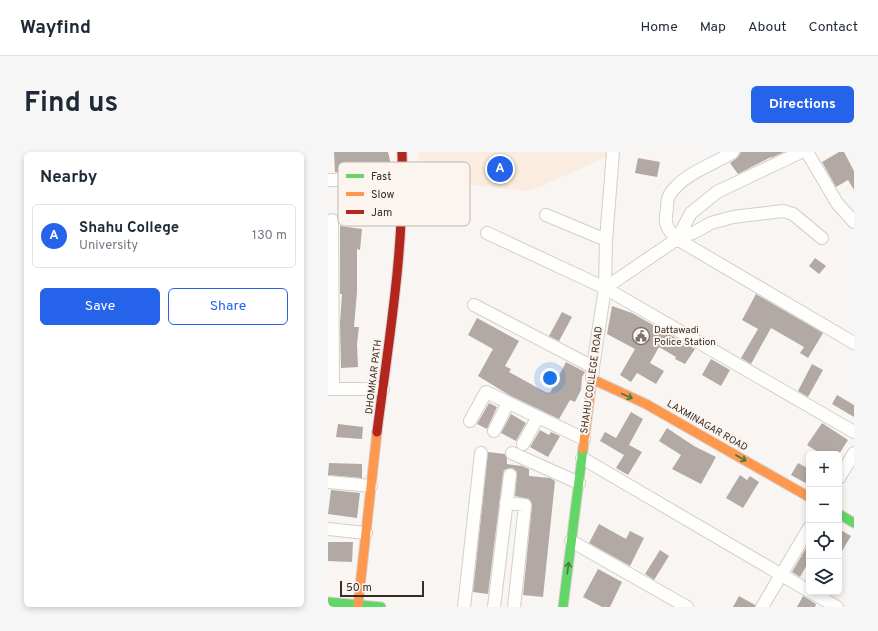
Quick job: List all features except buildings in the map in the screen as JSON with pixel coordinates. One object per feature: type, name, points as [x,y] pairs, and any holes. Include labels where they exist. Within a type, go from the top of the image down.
[{"type":"street","name":"DHOMKAR PATH","points":[[402,152],[402,162]]},
{"type":"street","name":"SHAHU COLLEGE ROAD","points":[[563,607],[593,367],[605,288],[606,240],[614,152]]},
{"type":"street","points":[[733,152],[721,160],[695,172],[669,195],[665,220],[668,229],[677,239],[854,343]]},
{"type":"street","points":[[677,239],[691,213],[717,192],[801,152]]},
{"type":"street","points":[[807,152],[838,203],[854,222]]},
{"type":"street","points":[[328,180],[338,180]]},
{"type":"street","points":[[605,288],[677,239],[695,232],[710,223],[733,217],[783,211],[793,214],[822,238]]},
{"type":"street","points":[[546,215],[606,240]]},
{"type":"street","points":[[332,220],[330,254],[331,389],[383,389]]},
{"type":"street","name":"DHOMKAR PATH","points":[[358,605],[402,226]]},
{"type":"street","points":[[487,233],[605,288],[854,432]]},
{"type":"street","points":[[474,305],[593,367]]},
{"type":"street","name":"LAXMINAGAR ROAD","points":[[592,379],[646,404],[806,495]]},
{"type":"street","points":[[470,421],[486,392],[584,439]]},
{"type":"street","points":[[494,432],[508,403]]},
{"type":"street","points":[[523,444],[538,417]]},
{"type":"street","points":[[464,607],[481,453]]},
{"type":"street","points":[[512,453],[579,483]]},
{"type":"street","points":[[842,473],[854,453]]},
{"type":"street","points":[[582,458],[806,589]]},
{"type":"street","points":[[494,607],[510,475]]},
{"type":"street","points":[[328,482],[371,486]]},
{"type":"street","points":[[506,503],[525,505],[514,607]]},
{"type":"street","points":[[842,516],[854,523]]},
{"type":"street","points":[[328,529],[366,533]]},
{"type":"street","points":[[762,607],[806,533]]},
{"type":"street","points":[[572,541],[687,607]]},
{"type":"street","points":[[817,595],[837,607]]},
{"type":"street","points":[[328,602],[381,607]]},
{"type":"shaded area","points":[[418,152],[622,152],[604,158],[530,191],[470,185],[470,162],[419,162]]},
{"type":"traffic: fast","points":[[563,607],[583,449]]},
{"type":"traffic: fast","points":[[842,516],[854,523]]},
{"type":"traffic: fast","points":[[328,602],[381,607]]},
{"type":"traffic: slow","points":[[583,449],[592,379],[646,404],[806,495]]},
{"type":"traffic: slow","points":[[358,605],[377,432]]},
{"type":"traffic: jam","points":[[402,152],[402,162]]},
{"type":"traffic: jam","points":[[377,432],[391,327],[399,257],[401,226]]},
{"type":"place","name":"Shahu College","points":[[500,169]]},
{"type":"place","name":"Dattawadi Police Station","points":[[641,336]]}]
